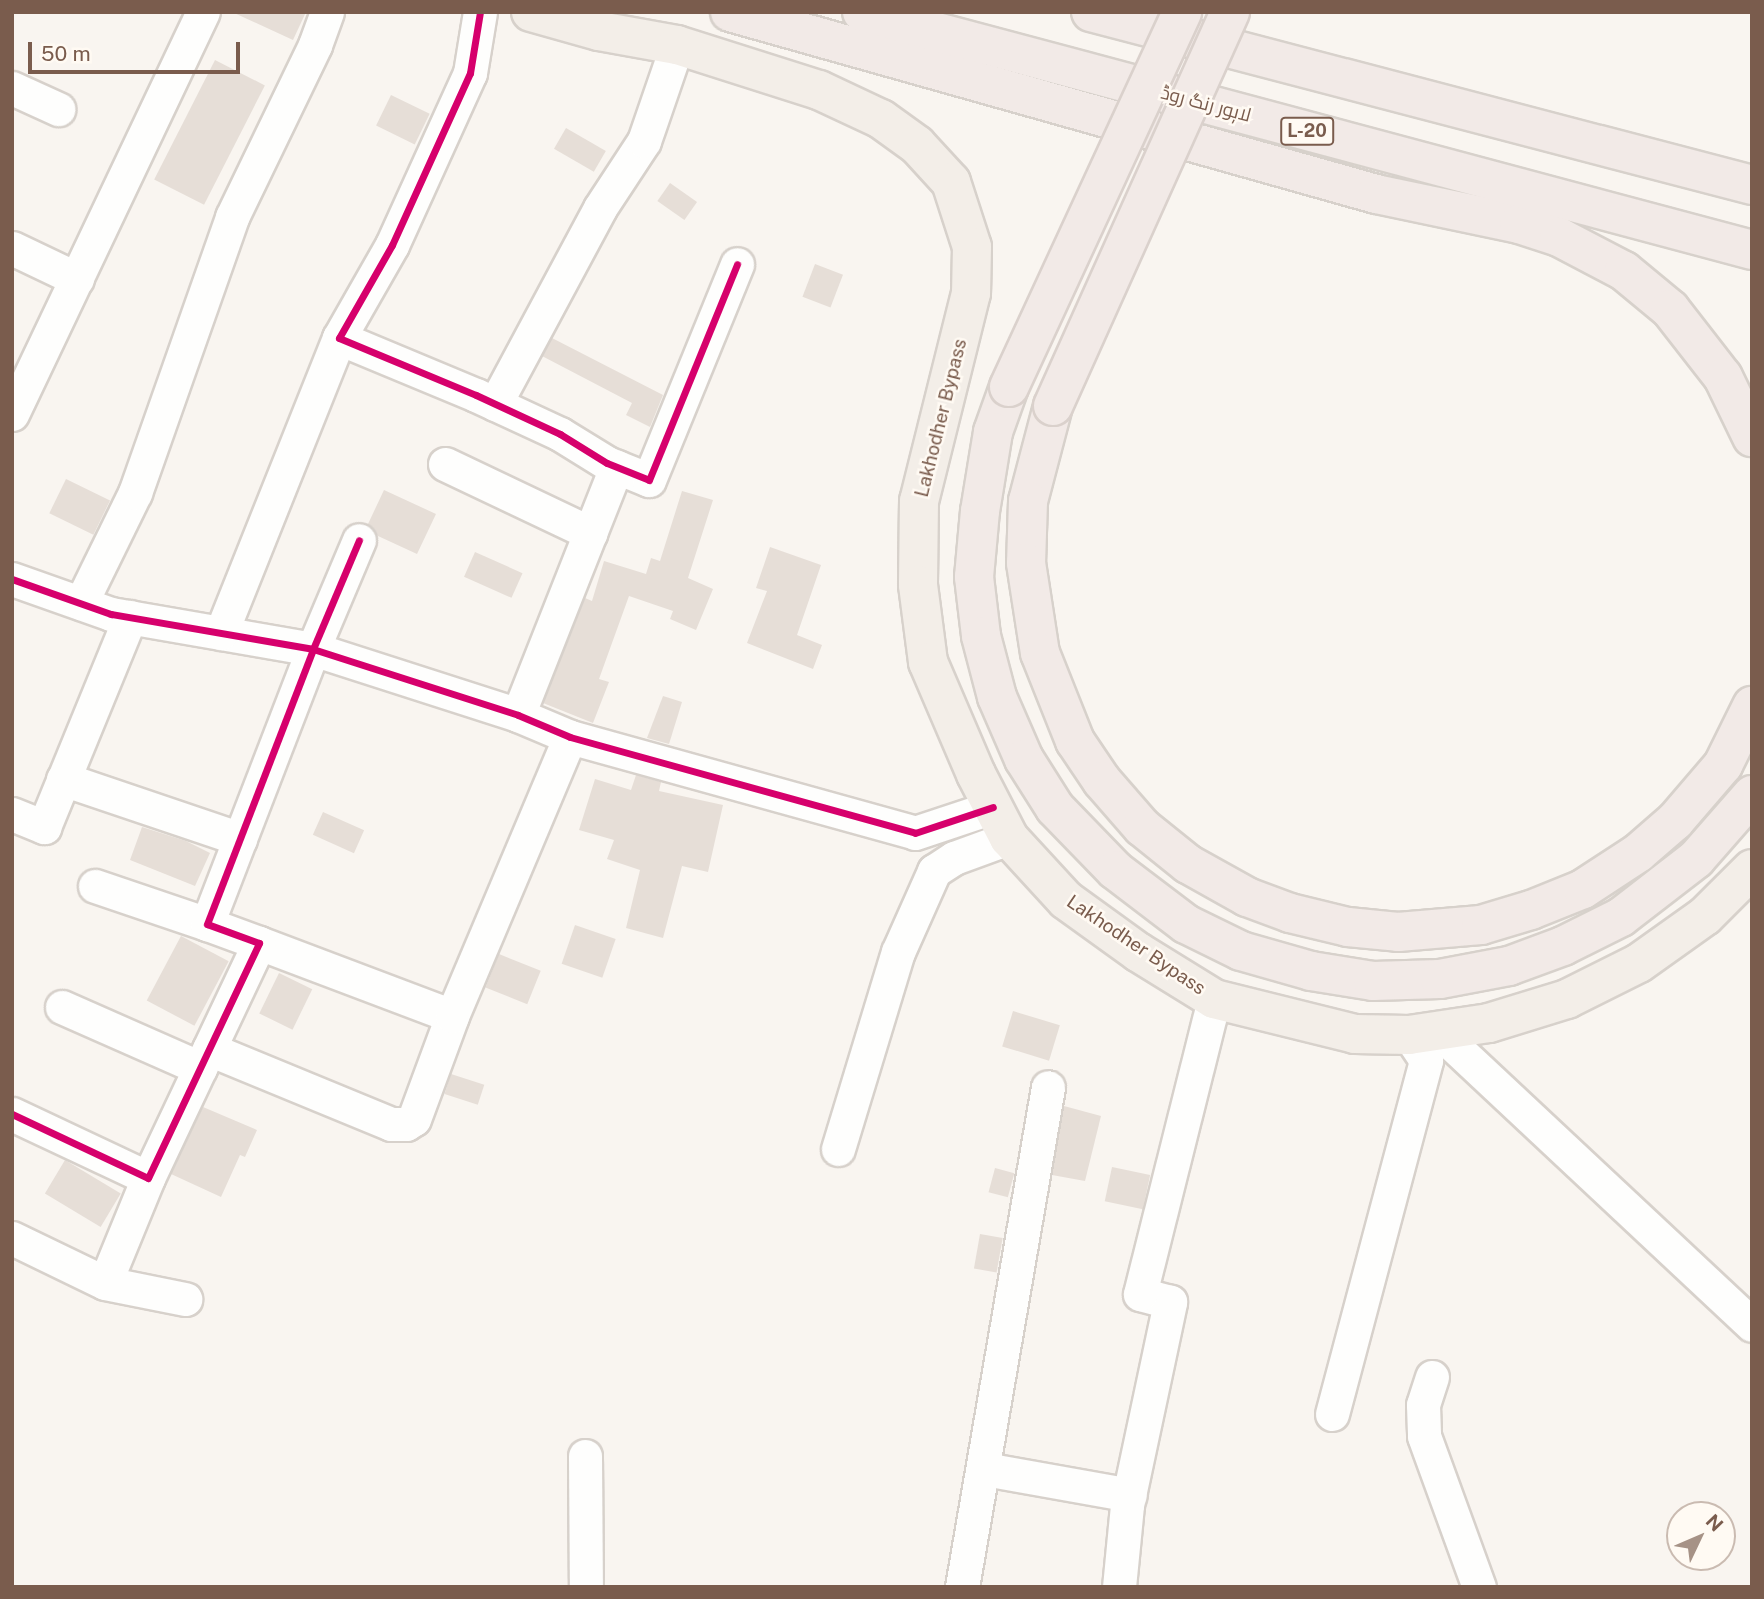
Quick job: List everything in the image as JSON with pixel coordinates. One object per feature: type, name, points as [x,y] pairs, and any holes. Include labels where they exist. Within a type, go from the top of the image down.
[{"type":"highway","points":[[730,12],[1376,194],[1519,223],[1559,237],[1624,271],[1670,309],[1723,377],[1752,437]]},
{"type":"highway","name":"لاہور رنگ روڈ","points":[[863,12],[1752,250]]},
{"type":"highway","points":[[1091,12],[1752,184]]},
{"type":"highway","points":[[1182,12],[1009,387],[993,432],[980,512],[974,577],[981,636],[997,697],[1024,759],[1055,807],[1115,870],[1186,924],[1241,951],[1311,971],[1373,981],[1440,979],[1508,966],[1563,946],[1621,917],[1696,859],[1752,795]]},
{"type":"highway","points":[[1230,12],[1053,406],[1028,501],[1026,563],[1040,653],[1075,741],[1102,781],[1142,827],[1188,864],[1247,897],[1290,913],[1348,927],[1398,932],[1481,925],[1531,910],[1583,889],[1638,853],[1675,821],[1723,765],[1752,706]]},
{"type":"main road","name":"Lakhodher Bypass","points":[[531,12],[598,31],[677,46],[818,90],[881,120],[917,145],[951,182],[972,247],[971,293],[919,501],[918,585],[928,662],[1001,823],[1066,900],[1138,952],[1214,999],[1355,1034],[1423,1033],[1489,1023],[1566,999],[1639,963],[1705,916],[1752,869]]},
{"type":"street","points":[[14,405],[77,279],[203,12]]},
{"type":"street","points":[[81,603],[135,493],[232,217],[315,45],[327,12]]},
{"type":"street","points":[[222,633],[339,338],[392,245],[470,74],[480,12]]},
{"type":"street","points":[[495,404],[600,208],[644,141],[677,46]]},
{"type":"street","points":[[12,88],[58,109]]},
{"type":"street","points":[[12,248],[77,279]]},
{"type":"street","points":[[339,338],[495,404],[560,434],[616,467],[649,480],[737,264]]},
{"type":"street","points":[[445,464],[590,533]]},
{"type":"street","points":[[518,715],[616,467]]},
{"type":"street","points":[[207,924],[313,649],[359,540]]},
{"type":"street","points":[[12,579],[130,617],[313,649],[518,715],[569,737],[915,833],[1001,823]]},
{"type":"street","points":[[12,814],[44,827],[130,617]]},
{"type":"street","points":[[62,1007],[391,1124],[406,1124],[414,1119],[452,1016],[569,737]]},
{"type":"street","points":[[63,779],[240,839]]},
{"type":"street","points":[[838,1149],[898,952],[934,871],[1001,823]]},
{"type":"street","points":[[95,886],[207,924],[452,1016]]},
{"type":"street","points":[[105,1283],[148,1178],[258,943]]},
{"type":"street","points":[[1119,1587],[1129,1495],[1170,1301],[1140,1294],[1214,999]]},
{"type":"street","points":[[1423,1033],[1752,1325]]},
{"type":"street","points":[[1332,1414],[1426,1060],[1423,1033]]},
{"type":"street","points":[[962,1587],[1048,1087]]},
{"type":"street","points":[[12,1114],[148,1178]]},
{"type":"street","points":[[12,1238],[105,1283],[185,1299]]},
{"type":"street","points":[[1432,1377],[1423,1405],[1424,1436],[1479,1587]]},
{"type":"street","points":[[585,1456],[586,1587]]},
{"type":"street","points":[[984,1469],[1129,1495]]},
{"type":"building","points":[[232,12],[306,12],[293,40]]},
{"type":"building","points":[[215,60],[265,85],[204,205],[154,179]]},
{"type":"building","points":[[391,95],[430,114],[415,144],[376,126]]},
{"type":"building","points":[[566,128],[606,151],[594,172],[554,149]]},
{"type":"building","points":[[670,183],[697,202],[684,220],[657,201]]},
{"type":"building","points":[[815,264],[843,275],[830,307],[802,297]]},
{"type":"building","points":[[552,338],[663,395],[650,427],[626,415],[632,403],[542,356]]},
{"type":"building","points":[[66,479],[110,500],[93,535],[49,513]]},
{"type":"building","points":[[384,490],[436,514],[417,554],[378,536],[368,524]]},
{"type":"building","points":[[682,491],[713,500],[688,578],[713,589],[696,630],[670,619],[673,611],[629,596],[599,679],[609,682],[593,723],[543,703],[585,598],[592,601],[604,561],[646,574],[651,558],[660,561]]},
{"type":"building","points":[[770,547],[821,565],[797,635],[822,645],[813,669],[747,643],[767,591],[756,588]]},
{"type":"building","points":[[475,552],[523,573],[512,598],[464,577]]},
{"type":"building","points":[[663,696],[682,702],[669,744],[647,738]]},
{"type":"building","points":[[636,775],[661,782],[659,791],[723,805],[708,872],[682,866],[663,938],[626,928],[640,870],[607,859],[614,840],[579,830],[595,779],[631,790]]},
{"type":"building","points":[[323,812],[364,830],[354,853],[313,835]]},
{"type":"building","points":[[142,827],[186,841],[210,853],[195,886],[130,860]]},
{"type":"building","points":[[575,925],[616,939],[602,978],[562,964]]},
{"type":"building","points":[[181,936],[229,961],[194,1026],[147,1000]]},
{"type":"building","points":[[499,954],[541,971],[527,1004],[486,987]]},
{"type":"building","points":[[279,973],[312,989],[293,1030],[259,1013]]},
{"type":"building","points":[[1013,1011],[1060,1025],[1049,1061],[1002,1046]]},
{"type":"building","points":[[451,1074],[484,1085],[478,1105],[445,1094]]},
{"type":"building","points":[[1064,1106],[1101,1116],[1085,1181],[1052,1175]]},
{"type":"building","points":[[203,1107],[257,1130],[245,1157],[240,1155],[221,1197],[171,1174]]},
{"type":"building","points":[[65,1160],[121,1193],[101,1227],[45,1193]]},
{"type":"building","points":[[1112,1167],[1150,1175],[1143,1209],[1105,1201]]},
{"type":"building","points":[[995,1168],[1014,1173],[1008,1197],[989,1192]]},
{"type":"building","points":[[980,1234],[1003,1238],[997,1272],[974,1268]]},
{"type":"cycle path","points":[[480,12],[470,73],[392,245],[339,338],[476,395],[560,434],[607,463],[649,480],[737,264]]},
{"type":"cycle path","points":[[12,1114],[148,1178],[259,943],[207,924],[313,649],[359,540]]},
{"type":"cycle path","points":[[12,579],[111,614],[313,649],[518,715],[570,737],[915,833],[993,807]]}]
